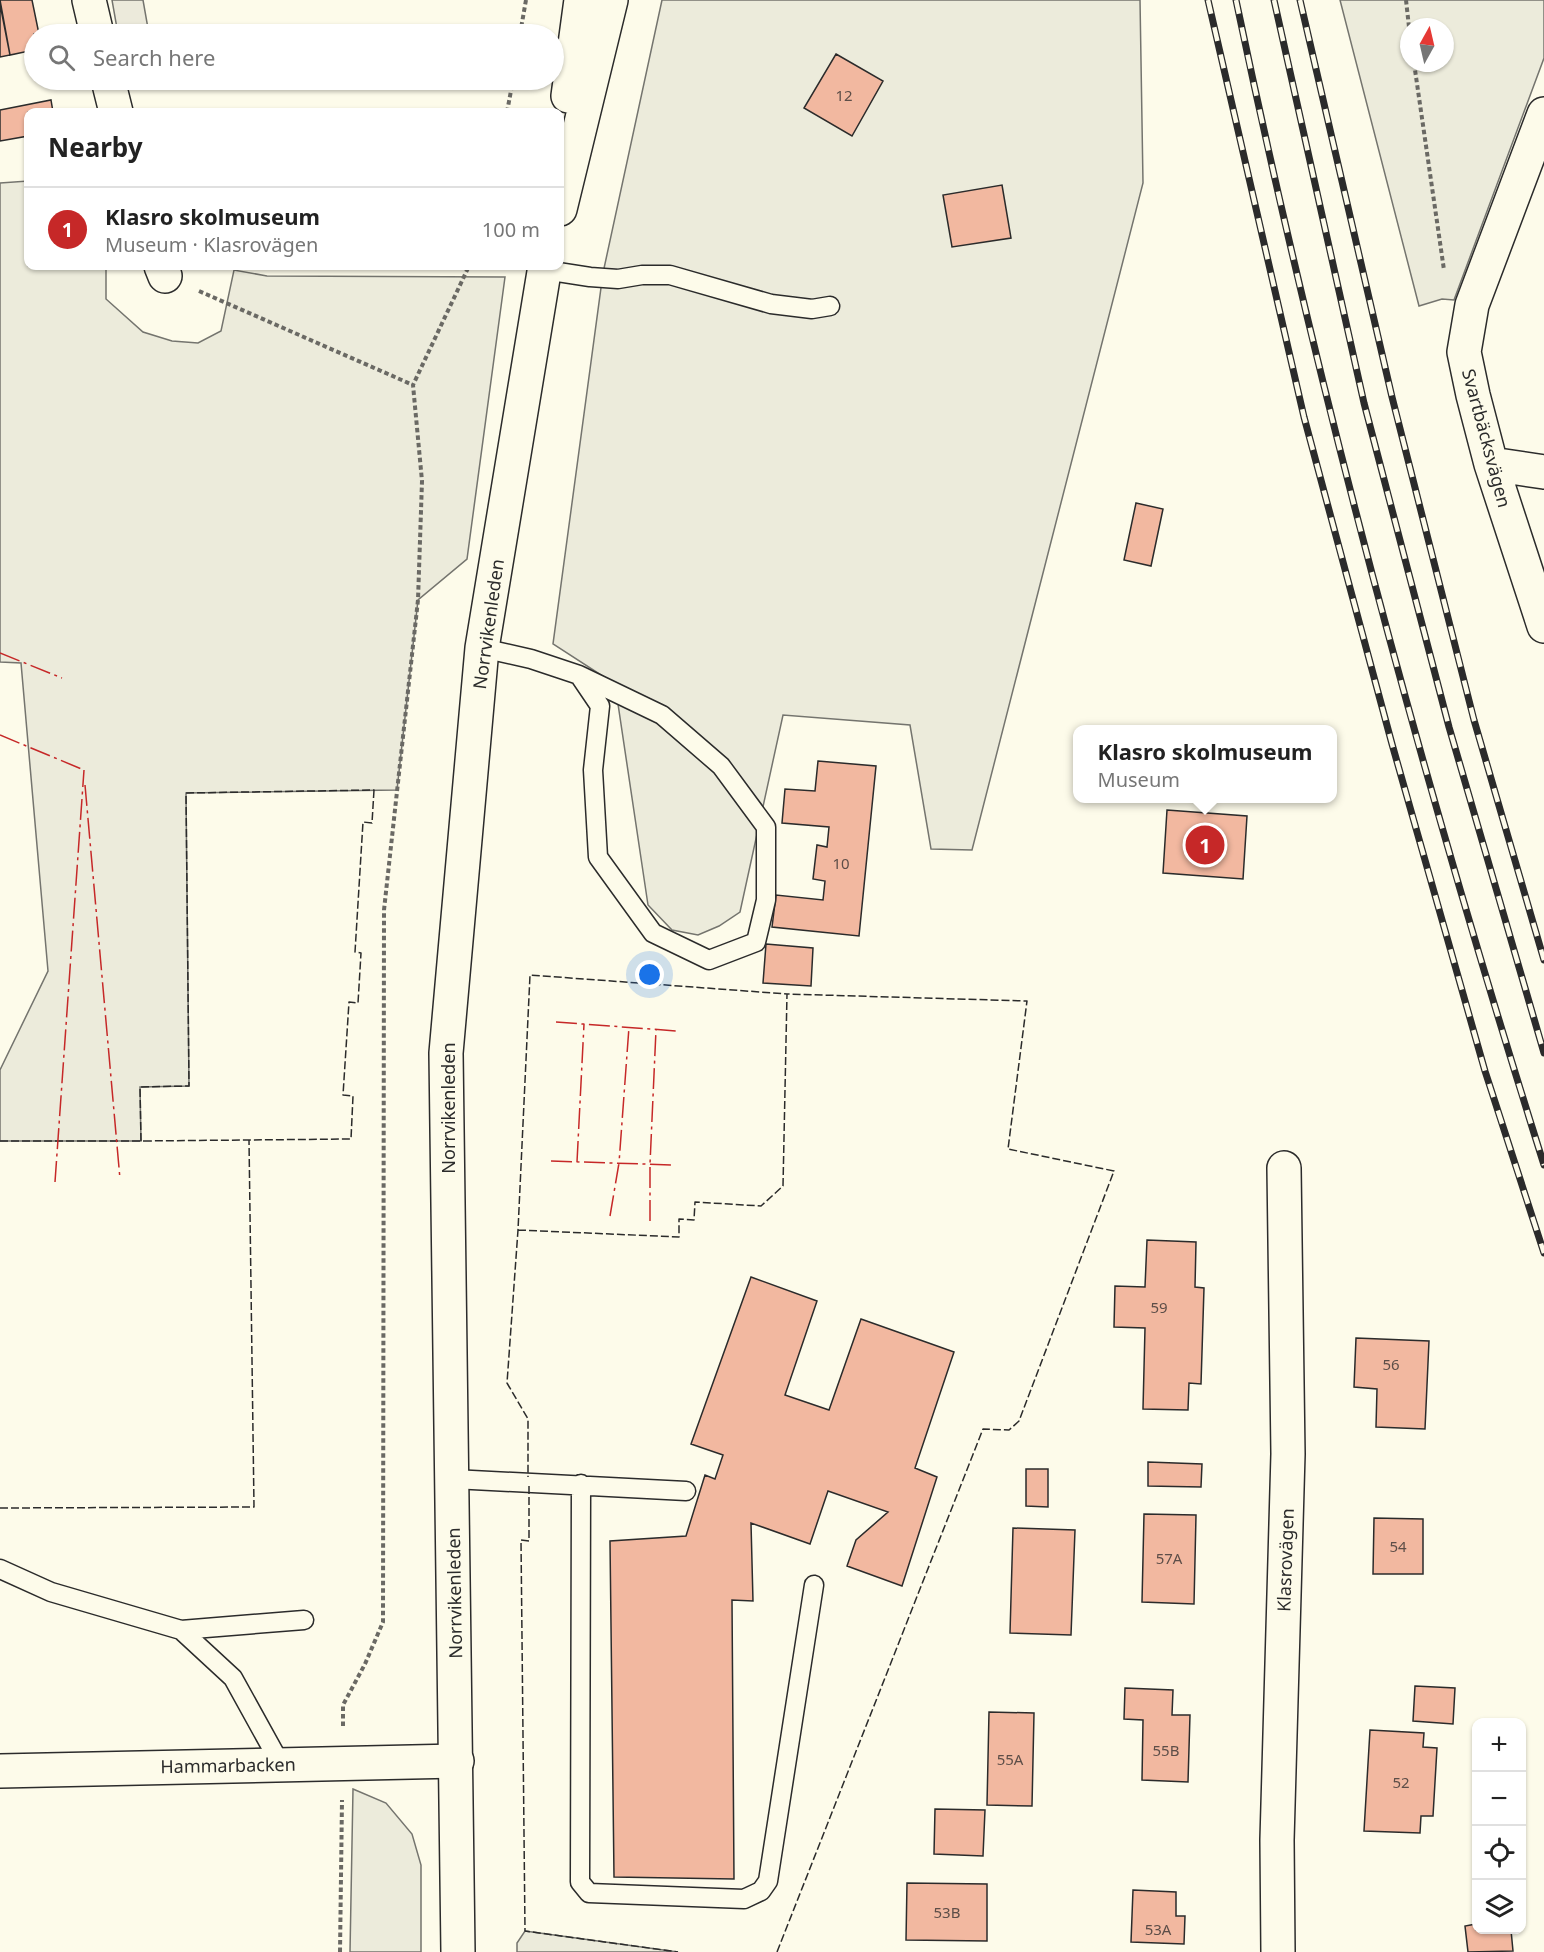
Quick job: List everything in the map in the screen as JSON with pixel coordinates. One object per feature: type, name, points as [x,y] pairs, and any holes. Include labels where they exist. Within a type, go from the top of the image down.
[{"type":"main road","points":[[89,0],[95,24]]},
{"type":"main road","points":[[564,130],[581,0]]},
{"type":"main road","points":[[564,193],[611,0]]},
{"type":"main road","points":[[110,90],[115,108]]},
{"type":"main road","name":"Svartbäcksvägen","points":[[1544,114],[1472,305],[1464,352],[1491,464],[1544,626]]},
{"type":"main road","name":"Norrvikenleden","points":[[458,1952],[446,1053],[482,648],[545,270]]},
{"type":"main road","points":[[1491,464],[1544,472]]},
{"type":"main road","name":"Klasrovägen","points":[[1278,1952],[1277,1840],[1288,1454],[1284,1168]]},
{"type":"main road","name":"Hammarbacken","points":[[0,1771],[280,1763],[457,1761]]},
{"type":"lane","points":[[558,270],[590,277],[618,279],[642,275],[670,275],[771,304],[812,309],[830,306]]},
{"type":"lane","points":[[482,648],[531,658],[579,675],[662,716],[721,766],[766,827],[766,900],[756,942],[709,960],[653,933],[598,857],[593,770],[600,706],[579,675]]},
{"type":"lane","points":[[453,1479],[686,1491]]},
{"type":"lane","points":[[581,1484],[580,1882],[588,1893],[744,1899],[761,1891],[768,1881],[814,1585]]},
{"type":"lane","points":[[0,1569],[51,1592],[181,1630],[304,1620]]},
{"type":"lane","points":[[181,1630],[233,1678],[280,1763]]},
{"type":"path","points":[[522,24],[526,0]]},
{"type":"path","points":[[1406,0],[1408,18]]},
{"type":"path","points":[[1415,72],[1445,282]]},
{"type":"path","points":[[508,108],[511,90]]},
{"type":"path","points":[[340,1952],[343,1705],[365,1664],[383,1622],[384,910],[418,600],[422,481],[413,385],[467,270]]},
{"type":"path","points":[[163,271],[413,385]]},
{"type":"shaded area","points":[[112,0],[143,0],[147,24],[116,24]]},
{"type":"shaded area","points":[[662,0],[1140,0],[1143,183],[972,850],[931,849],[910,725],[783,715],[740,912],[719,926],[698,935],[672,930],[648,905],[615,684],[553,644],[603,273]]},
{"type":"shaded area","points":[[1340,0],[1544,0],[1544,58],[1454,300],[1442,299],[1419,306]]},
{"type":"shaded area","points":[[24,181],[24,270],[106,270],[106,299],[143,332],[172,341],[198,343],[221,331],[234,270],[267,276],[505,277],[467,559],[418,600],[397,790],[186,793],[189,1086],[140,1087],[141,1141],[0,1141],[0,1070],[48,971],[21,663],[0,662],[0,183]]},
{"type":"shaded area","points":[[353,1789],[386,1803],[412,1834],[421,1865],[421,1952],[350,1952]]},
{"type":"shaded area","points":[[525,1931],[678,1952],[517,1952],[517,1943]]},
{"type":"building","points":[[0,0],[32,0],[37,24],[24,24],[24,52],[10,55]]},
{"type":"building","points":[[0,4],[10,55],[0,57]]},
{"type":"building","points":[[836,54],[883,81],[852,136],[804,108]]},
{"type":"building","points":[[51,100],[52,108],[24,108],[24,137],[0,141],[0,110]]},
{"type":"building","points":[[1002,185],[1011,238],[952,247],[943,195]]},
{"type":"building","points":[[1136,503],[1163,509],[1151,566],[1124,560]]},
{"type":"building","points":[[818,761],[876,766],[859,936],[772,927],[776,895],[823,900],[825,881],[813,879],[817,845],[827,847],[829,827],[782,823],[785,789],[815,791]]},
{"type":"building","points":[[1167,810],[1247,816],[1243,879],[1163,873]]},
{"type":"building","points":[[766,944],[813,948],[811,986],[763,983]]},
{"type":"building","points":[[1147,1240],[1196,1242],[1195,1287],[1204,1288],[1201,1384],[1189,1383],[1188,1410],[1143,1409],[1145,1328],[1114,1327],[1115,1286],[1145,1287]]},
{"type":"building","points":[[751,1277],[817,1301],[785,1395],[829,1410],[861,1319],[954,1352],[915,1468],[937,1477],[902,1586],[847,1566],[856,1540],[888,1512],[828,1491],[810,1544],[751,1523],[753,1601],[732,1600],[734,1879],[614,1877],[610,1541],[686,1536],[705,1475],[715,1479],[723,1455],[691,1444]]},
{"type":"building","points":[[1356,1338],[1429,1341],[1425,1429],[1376,1427],[1377,1389],[1354,1387]]},
{"type":"building","points":[[1148,1462],[1202,1464],[1201,1487],[1148,1486]]},
{"type":"building","points":[[1026,1469],[1048,1469],[1048,1507],[1026,1506]]},
{"type":"building","points":[[1144,1514],[1196,1515],[1194,1604],[1142,1602]]},
{"type":"building","points":[[1374,1518],[1423,1519],[1423,1574],[1373,1574]]},
{"type":"building","points":[[1013,1528],[1075,1530],[1071,1635],[1010,1633]]},
{"type":"building","points":[[1415,1686],[1455,1688],[1453,1724],[1413,1721]]},
{"type":"building","points":[[1125,1688],[1173,1690],[1172,1715],[1190,1715],[1188,1782],[1142,1780],[1143,1720],[1124,1719]]},
{"type":"building","points":[[989,1712],[1034,1713],[1032,1806],[987,1805]]},
{"type":"building","points":[[1370,1730],[1424,1733],[1423,1747],[1437,1748],[1433,1816],[1421,1816],[1420,1833],[1364,1831]]},
{"type":"building","points":[[935,1809],[985,1810],[983,1856],[934,1854]]},
{"type":"building","points":[[907,1883],[987,1884],[987,1941],[906,1940]]},
{"type":"building","points":[[1133,1890],[1176,1892],[1176,1916],[1185,1916],[1184,1944],[1131,1942]]},
{"type":"building","points":[[1472,1925],[1472,1934],[1511,1934],[1513,1951],[1468,1952],[1465,1926]]},
{"type":"railway","points":[[1208,0],[1304,417],[1392,744],[1485,1071],[1544,1253]]},
{"type":"railway","points":[[1236,0],[1302,294],[1375,586],[1456,877],[1544,1165]]},
{"type":"railway","points":[[1274,0],[1364,403],[1449,727],[1544,1053]]},
{"type":"railway","points":[[1300,0],[1392,397],[1474,720],[1544,960]]},
{"type":"fence","points":[[374,790],[372,823],[363,822],[355,952],[361,953],[358,1003],[349,1002],[343,1095],[353,1096],[351,1139],[141,1141],[140,1087],[189,1086],[186,793],[374,790]]},
{"type":"fence","points":[[518,1230],[679,1237],[679,1219],[694,1220],[695,1202],[761,1206],[783,1186],[787,994],[530,975],[518,1230],[507,1383],[528,1419],[528,1477]]},
{"type":"fence","points":[[777,1952],[983,1429],[1009,1430],[1019,1421],[1114,1171],[1008,1149],[1027,1001],[787,994]]},
{"type":"fence","points":[[0,1508],[254,1507],[249,1140],[246,1140]]},
{"type":"fence","points":[[0,1141],[144,1141]]},
{"type":"fence","points":[[529,1486],[529,1541],[521,1540],[525,1931],[678,1952]]},
{"type":"power","points":[[0,653],[62,678]]},
{"type":"power","points":[[0,735],[84,770]]},
{"type":"power","points":[[55,1182],[84,770]]},
{"type":"power","points":[[85,785],[120,1179]]},
{"type":"power","points":[[556,1022],[677,1031]]},
{"type":"power","points":[[577,1162],[584,1024]]},
{"type":"power","points":[[610,1216],[619,1163],[629,1027]]},
{"type":"power","points":[[650,1221],[656,1030]]},
{"type":"power","points":[[551,1161],[672,1165]]},
{"type":"place","name":"Klasro skolmuseum","points":[[1205,845]]}]
